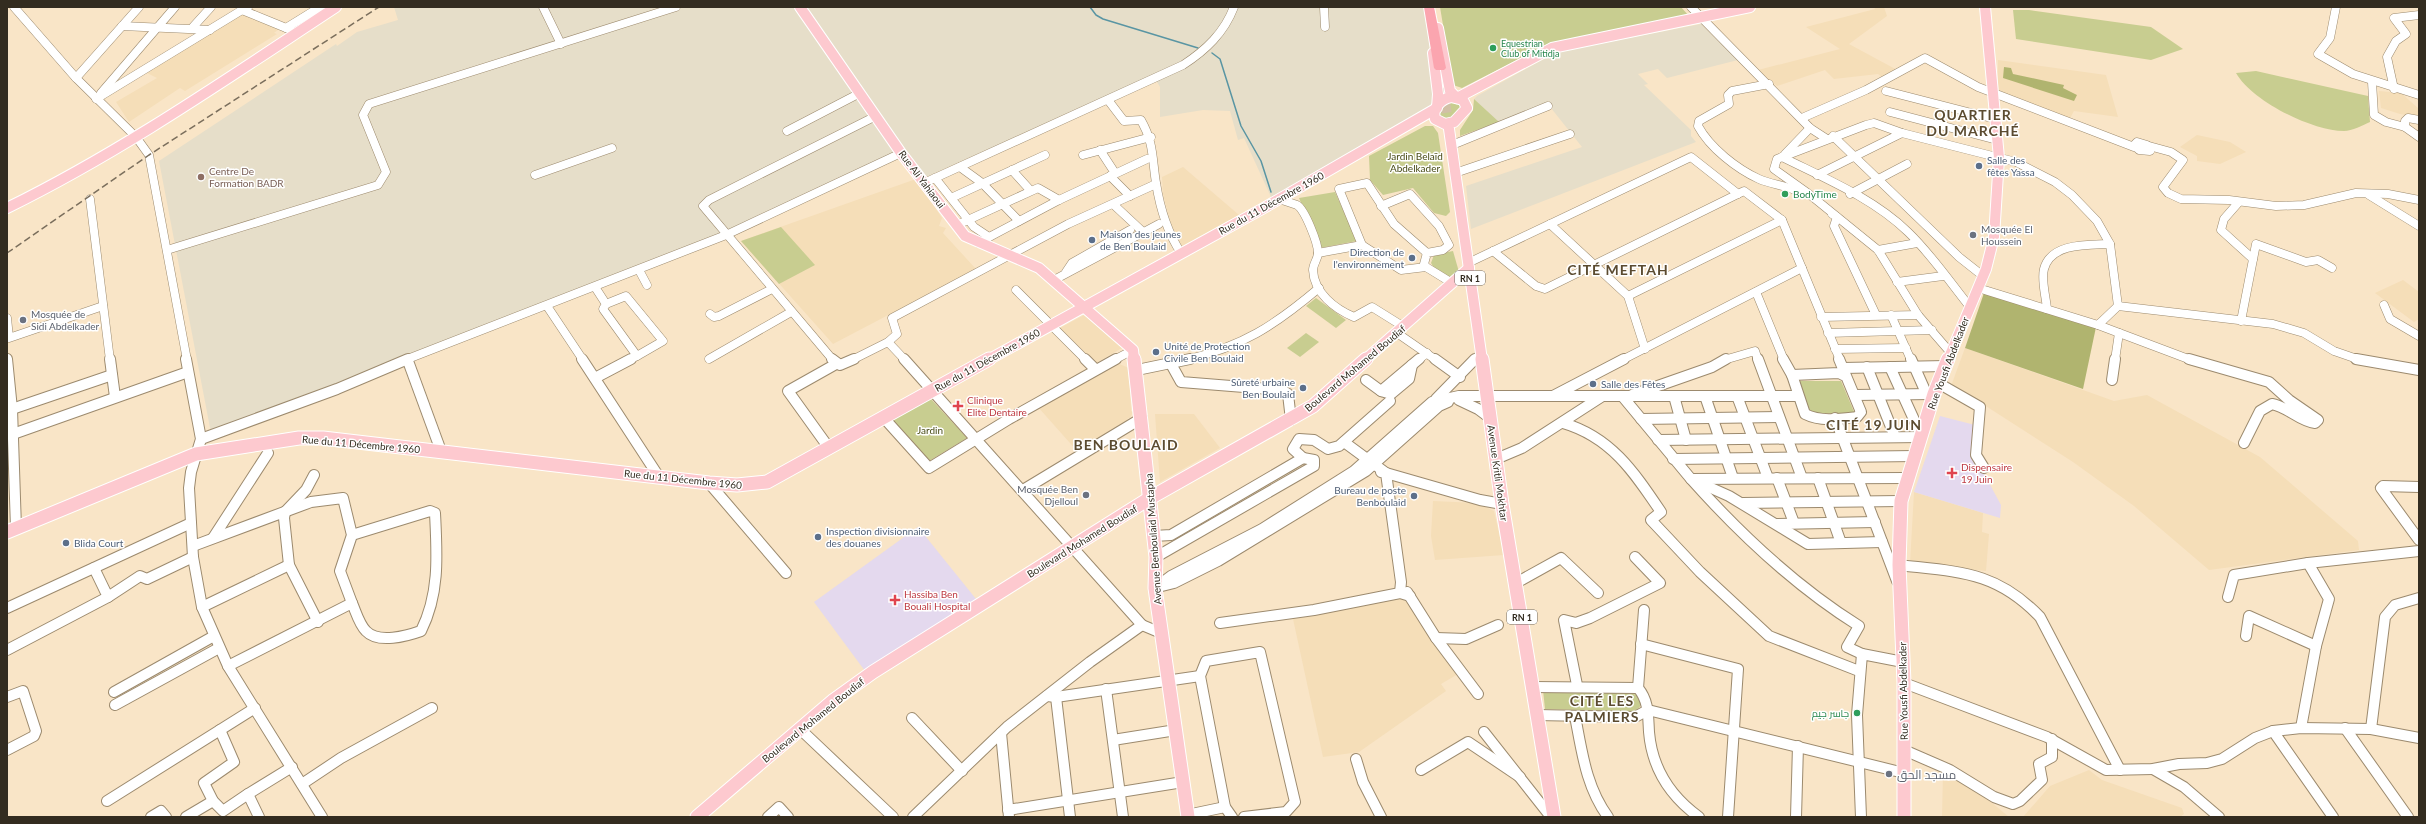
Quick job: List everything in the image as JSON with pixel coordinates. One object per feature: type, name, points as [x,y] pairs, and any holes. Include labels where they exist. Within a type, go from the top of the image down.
[{"type":"highway","points":[[1429,7],[1435,29]]},
{"type":"highway","points":[[1435,7],[1435,29],[1440,68]]},
{"type":"main road","points":[[7,208],[85,169],[289,29],[328,7]]},
{"type":"main road","points":[[7,203],[73,170],[134,136],[336,7]]},
{"type":"main road","name":"Rue Ali Yahiaoui","points":[[800,7],[901,153],[965,236],[978,243],[1028,260],[1084,306]]},
{"type":"main road","points":[[1436,108],[1444,99],[1457,98],[1537,54],[1552,48],[1750,7]]},
{"type":"main road","name":"Rue Yousfi Abdelkader","points":[[1904,817],[1904,683],[1899,565],[1901,500],[1921,436],[1930,394],[1938,383],[1946,366],[1950,352],[1983,276],[1994,237],[1999,158],[1985,7]]},
{"type":"main road","points":[[1435,29],[1446,86]]},
{"type":"main road","points":[[1435,29],[1438,94],[1434,116],[1443,124],[1458,121],[1467,107],[1471,96],[1488,82]]},
{"type":"main road","points":[[1440,68],[1446,86],[1457,98],[1466,103],[1467,107]]},
{"type":"main road","points":[[1446,86],[1464,91],[1488,82]]},
{"type":"main road","name":"Rue du 11 Décembre 1960","points":[[11,530],[196,454],[298,438],[323,438],[442,451],[709,483],[737,485],[767,482],[1279,199],[1406,128],[1436,108]]},
{"type":"main road","name":"RN 1","points":[[1458,121],[1456,128],[1462,192],[1459,202]]},
{"type":"main road","name":"Rue du 11 Décembre 1960","points":[[1406,128],[1423,122],[1443,124]]},
{"type":"main road","name":"Avenue Kritli Mokhtar","points":[[1443,124],[1459,202],[1502,504],[1516,583],[1552,817]]},
{"type":"main road","name":"Boulevard Mohamed Boudiaf","points":[[697,817],[800,729],[873,672],[1150,498],[1292,420],[1313,406],[1401,330],[1469,266]]},
{"type":"main road","points":[[1084,306],[1133,350]]},
{"type":"main road","name":"Avenue Benboulaid Mustapha","points":[[1133,350],[1137,370],[1156,557],[1155,588],[1187,816]]},
{"type":"street","points":[[14,7],[76,78],[134,136],[149,155],[201,439],[191,472],[189,488],[193,557],[202,607],[228,666],[322,817]]},
{"type":"street","points":[[76,78],[139,7]]},
{"type":"street","points":[[96,99],[175,7]]},
{"type":"street","points":[[192,28],[211,7]]},
{"type":"street","points":[[96,99],[245,9],[289,29],[320,7]]},
{"type":"street","points":[[167,250],[378,184],[386,172],[363,115],[369,104],[674,7]]},
{"type":"street","points":[[924,183],[1183,65],[1201,53],[1224,29],[1234,7]]},
{"type":"street","points":[[1324,7],[1325,27]]},
{"type":"street","points":[[1691,7],[1769,84],[1810,128],[1830,138],[1853,156],[1983,276]]},
{"type":"street","points":[[2336,7],[2330,38],[2318,54],[2331,64],[2372,82],[2419,95]]},
{"type":"street","points":[[546,8],[561,44]]},
{"type":"street","points":[[2394,89],[2387,57],[2396,41],[2406,34],[2394,18],[2419,15]]},
{"type":"street","points":[[122,26],[210,30]]},
{"type":"street","points":[[1802,118],[1866,90],[1925,58],[1932,60],[1968,82],[2081,128],[2132,145],[2143,152],[2152,148],[2171,152],[2183,160],[2163,187],[2168,194],[2192,201],[2219,199],[2275,207],[2298,206],[2342,194],[2398,195],[2419,200]]},
{"type":"street","points":[[2372,82],[2374,115],[2386,122],[2405,127],[2419,137]]},
{"type":"street","points":[[1769,84],[1732,91],[1728,95],[1729,104],[1699,121],[1699,130],[1714,146],[1757,178],[1791,188],[1837,217]]},
{"type":"street","points":[[1886,91],[1995,119]]},
{"type":"street","points":[[787,131],[860,94]]},
{"type":"street","points":[[1108,100],[1124,121],[1141,120],[1151,137],[1155,158],[1156,184],[1174,243],[1181,253]]},
{"type":"street","points":[[1457,142],[1548,106]]},
{"type":"street","points":[[1890,112],[1997,140]]},
{"type":"street","points":[[836,364],[704,210],[703,206],[709,200],[876,116]]},
{"type":"street","points":[[2405,127],[2405,122],[2408,118],[2419,120]]},
{"type":"street","points":[[1950,352],[1918,315],[1878,250],[1774,169],[1777,159],[1830,138],[1874,123],[1902,133],[2025,165],[2063,188],[2084,205],[2097,221],[2110,244],[2118,306]]},
{"type":"street","points":[[1782,157],[1810,128]]},
{"type":"street","points":[[1818,175],[1853,156],[1902,133]]},
{"type":"street","points":[[1461,171],[1570,134]]},
{"type":"street","points":[[1083,155],[1151,137]]},
{"type":"street","points":[[535,175],[612,148]]},
{"type":"street","points":[[1100,150],[1112,175],[1130,196]]},
{"type":"street","points":[[201,439],[267,416],[408,361],[444,344],[547,306],[726,235],[901,153]]},
{"type":"street","points":[[951,198],[1045,155]]},
{"type":"street","points":[[1469,266],[1493,251],[1691,157],[1738,194]]},
{"type":"street","points":[[1782,157],[1818,175],[1896,221],[1917,243],[1970,307]]},
{"type":"street","points":[[978,243],[1059,200],[1147,159]]},
{"type":"street","points":[[1850,194],[1907,164]]},
{"type":"street","points":[[960,167],[982,183],[1019,221]]},
{"type":"street","points":[[1012,170],[1030,190]]},
{"type":"street","points":[[935,178],[968,219],[989,237]]},
{"type":"street","points":[[1427,253],[1394,224],[1367,183],[1339,189],[1362,245],[1401,270],[1426,267],[1452,283]]},
{"type":"street","points":[[829,448],[788,391],[836,364],[840,365],[847,363],[888,342],[897,334],[892,318],[1010,253],[1068,224],[1114,205],[1156,184]]},
{"type":"street","points":[[956,225],[1030,190],[1038,188],[1059,200]]},
{"type":"street","points":[[1493,251],[1536,286],[1545,289],[1744,191],[1782,220],[1843,371],[1855,396],[1861,412],[1860,415],[1835,418],[1809,417],[1803,411],[1797,396],[1792,375],[1789,373],[1756,292]]},
{"type":"street","points":[[1381,206],[1410,194],[1449,241],[1447,248],[1427,253]]},
{"type":"street","points":[[2368,194],[2419,226]]},
{"type":"street","points":[[90,199],[115,397]]},
{"type":"street","points":[[1279,199],[1298,206],[1312,231],[1318,253],[1313,271],[1328,302],[1350,316],[1358,317],[1372,307],[1427,353],[1460,377]]},
{"type":"street","points":[[2238,202],[2224,219],[2221,230],[2253,259]]},
{"type":"street","points":[[1114,205],[1143,232]]},
{"type":"street","points":[[1837,217],[1834,221],[1834,226],[1849,254],[1876,315]]},
{"type":"street","points":[[1628,296],[1782,220]]},
{"type":"street","points":[[1054,280],[1066,272],[1086,264],[1159,224]]},
{"type":"street","points":[[1550,224],[1628,296],[1645,349]]},
{"type":"street","points":[[1066,272],[1072,263],[1130,230]]},
{"type":"street","points":[[1878,250],[1917,243]]},
{"type":"street","points":[[2046,308],[2044,269],[2056,253],[2068,247],[2110,244]]},
{"type":"street","points":[[2242,321],[2256,244],[2306,262],[2318,260],[2332,268]]},
{"type":"street","points":[[1318,253],[1362,245]]},
{"type":"street","points":[[1426,267],[1424,264],[1427,253]]},
{"type":"street","points":[[1552,397],[1802,268]]},
{"type":"street","points":[[639,270],[648,285]]},
{"type":"street","points":[[1897,282],[1943,276]]},
{"type":"street","points":[[595,287],[606,304]]},
{"type":"street","points":[[1137,370],[1204,356],[1258,334],[1320,288]]},
{"type":"street","points":[[1978,288],[2098,325],[2193,361],[2269,382],[2289,400],[2318,420],[2315,423],[2308,422],[2280,404],[2270,403],[2263,406],[2244,443]]},
{"type":"street","points":[[710,314],[714,317],[719,316],[772,289]]},
{"type":"street","points":[[1016,290],[1095,370]]},
{"type":"street","points":[[595,378],[637,356],[663,342],[626,296],[606,304],[602,308],[637,356]]},
{"type":"street","points":[[2384,305],[2390,319],[2419,336]]},
{"type":"street","points":[[7,318],[9,338],[103,306]]},
{"type":"street","points":[[547,306],[659,477]]},
{"type":"street","points":[[2118,306],[2273,324],[2304,333],[2344,356],[2419,371]]},
{"type":"street","points":[[2098,325],[2118,306]]},
{"type":"street","points":[[709,359],[791,312]]},
{"type":"street","points":[[1855,396],[1930,394],[1914,367],[1891,315]]},
{"type":"street","points":[[1821,317],[1918,315]]},
{"type":"street","points":[[1828,333],[1932,330]]},
{"type":"street","points":[[2112,380],[2119,333]]},
{"type":"street","points":[[888,342],[1023,490],[1142,625],[1161,633]]},
{"type":"street","points":[[1835,350],[1906,348]]},
{"type":"street","points":[[884,418],[929,468],[1095,370],[1133,350]]},
{"type":"street","points":[[1626,397],[1712,367],[1728,358],[1755,351],[1802,478]]},
{"type":"street","points":[[1366,380],[1381,390],[1391,394],[1409,379],[1412,365],[1427,353]]},
{"type":"street","points":[[1155,588],[1174,583],[1218,562],[1366,472],[1371,463],[1432,402],[1460,377],[1480,354]]},
{"type":"street","points":[[7,358],[13,434],[11,530]]},
{"type":"street","points":[[408,361],[442,451]]},
{"type":"street","points":[[1171,364],[1180,382],[1282,390],[1288,394],[1292,420]]},
{"type":"street","points":[[1792,375],[1839,373],[1867,367],[1946,366]]},
{"type":"street","points":[[1867,367],[1895,437]]},
{"type":"street","points":[[1658,440],[1921,436],[1890,367]]},
{"type":"street","points":[[13,434],[188,372]]},
{"type":"street","points":[[12,409],[112,375]]},
{"type":"street","points":[[1938,383],[1980,407],[1976,455],[1984,468]]},
{"type":"street","points":[[1432,402],[1458,396],[1487,399]]},
{"type":"street","points":[[1674,396],[1686,440]]},
{"type":"street","points":[[1705,396],[1733,478]]},
{"type":"street","points":[[1737,396],[1761,458],[1786,501],[1794,524]]},
{"type":"street","points":[[1155,588],[1171,576],[1262,529],[1371,463],[1439,406],[1459,400],[1552,397],[1797,396]]},
{"type":"street","points":[[1496,459],[1522,448],[1602,397]]},
{"type":"street","points":[[1626,397],[1641,419],[1673,459],[1717,509],[1797,585],[1827,607],[1858,626],[1847,647],[1862,654],[1903,662]]},
{"type":"street","points":[[1459,400],[1478,409],[1490,418]]},
{"type":"street","points":[[1156,557],[1314,466],[1314,460],[1303,458],[1293,449],[1300,440],[1310,436],[1316,438],[1328,449],[1339,446],[1390,401]]},
{"type":"street","points":[[1641,419],[1779,417]]},
{"type":"street","points":[[1023,490],[1142,418]]},
{"type":"street","points":[[1835,418],[1900,588]]},
{"type":"street","points":[[1563,423],[1592,433],[1619,458],[1647,490],[1661,512],[1652,520],[1700,572],[1769,636],[1859,671]]},
{"type":"street","points":[[1344,442],[1386,473],[1401,582],[1400,594]]},
{"type":"street","points":[[213,538],[268,453]]},
{"type":"street","points":[[1673,459],[1915,456]]},
{"type":"street","points":[[1154,536],[1171,535],[1303,458]]},
{"type":"street","points":[[1366,472],[1386,473],[1480,500],[1502,504]]},
{"type":"street","points":[[314,474],[306,490],[285,512],[289,564],[318,622]]},
{"type":"street","points":[[1818,478],[1841,543]]},
{"type":"street","points":[[1691,479],[1908,478]]},
{"type":"street","points":[[1691,479],[1743,503],[1808,544],[1882,542]]},
{"type":"street","points":[[709,483],[786,573]]},
{"type":"street","points":[[2419,487],[2383,486],[2381,488],[2387,499],[2419,540]]},
{"type":"street","points":[[193,546],[311,502],[343,498],[352,535],[340,571],[352,603],[366,632],[372,637],[380,639],[418,632],[422,629],[435,596],[439,574],[433,511],[352,535]]},
{"type":"street","points":[[1743,503],[1901,500]]},
{"type":"street","points":[[1777,524],[1874,522]]},
{"type":"street","points":[[7,608],[191,523]]},
{"type":"street","points":[[2228,597],[2234,575],[2308,563],[2419,551]]},
{"type":"street","points":[[7,650],[108,597],[140,576],[147,579],[193,557]]},
{"type":"street","points":[[1576,686],[1564,620],[1576,623],[1590,618],[1660,582],[1635,557]]},
{"type":"street","points":[[1516,583],[1561,558],[1598,593]]},
{"type":"street","points":[[2301,728],[2316,646],[2330,599],[2308,563]]},
{"type":"street","points":[[202,607],[289,564]]},
{"type":"street","points":[[1899,565],[1970,573],[1989,578],[2025,599],[2040,617],[2120,770]]},
{"type":"street","points":[[94,568],[108,597]]},
{"type":"street","points":[[1401,582],[1436,638],[1478,694]]},
{"type":"street","points":[[1220,623],[1314,610],[1400,594],[1410,596]]},
{"type":"street","points":[[2371,729],[2383,625],[2387,611],[2392,606],[2419,598]]},
{"type":"street","points":[[228,666],[318,622],[352,603]]},
{"type":"street","points":[[1644,610],[1638,688],[1646,698],[1650,740],[1656,763],[1665,786],[1681,805],[1699,817]]},
{"type":"street","points":[[2246,636],[2249,616],[2316,646]]},
{"type":"street","points":[[913,817],[1001,733],[1052,697],[1090,662],[1142,625]]},
{"type":"street","points":[[1436,638],[1466,639],[1498,625]]},
{"type":"street","points":[[114,692],[214,636]]},
{"type":"street","points":[[1641,644],[1738,669],[1728,817]]},
{"type":"street","points":[[115,705],[219,648]]},
{"type":"street","points":[[1232,817],[1225,807],[1200,676],[1202,666],[1208,660],[1260,652],[1295,802],[1286,812],[1244,817]]},
{"type":"street","points":[[1861,817],[1858,763],[1859,671],[1862,654]]},
{"type":"street","points":[[1052,697],[1168,679],[1200,676]]},
{"type":"street","points":[[1904,683],[2052,739],[2106,770],[2153,769],[2179,764],[2207,763],[2222,758],[2255,738],[2273,731],[2301,728],[2371,729],[2419,738]]},
{"type":"street","points":[[1532,687],[1576,686],[1638,688]]},
{"type":"street","points":[[1106,689],[1123,817]]},
{"type":"street","points":[[7,697],[23,691],[36,731],[34,736],[7,750]]},
{"type":"street","points":[[1052,697],[1070,817]]},
{"type":"street","points":[[107,801],[255,708]]},
{"type":"street","points":[[302,784],[341,758],[432,708]]},
{"type":"street","points":[[1537,715],[1635,717],[1648,710],[1798,746],[1858,763],[1904,773]]},
{"type":"street","points":[[1575,716],[1587,774],[1602,810],[1608,817]]},
{"type":"street","points":[[912,718],[962,771]]},
{"type":"street","points":[[2345,728],[2408,817]]},
{"type":"street","points":[[800,729],[893,817]]},
{"type":"street","points":[[220,730],[234,760],[205,781],[213,801],[225,814],[248,794],[292,767]]},
{"type":"street","points":[[1113,740],[1176,730]]},
{"type":"street","points":[[2273,731],[2333,817]]},
{"type":"street","points":[[1484,732],[1552,817]]},
{"type":"street","points":[[1001,733],[1009,814],[1068,799],[1183,782]]},
{"type":"street","points":[[1904,750],[1931,760],[1967,778],[1998,799],[2013,804],[2020,801],[2042,780],[2043,775],[2039,764],[2052,758],[2052,739]]},
{"type":"street","points":[[1421,770],[1468,742],[1520,777]]},
{"type":"street","points":[[1796,817],[1798,746]]},
{"type":"street","points":[[1356,759],[1363,782],[1380,817]]},
{"type":"street","points":[[2153,769],[2184,787],[2219,817]]},
{"type":"street","points":[[248,794],[259,817]]},
{"type":"street","points":[[186,817],[213,801]]},
{"type":"street","points":[[768,817],[779,807],[788,817]]},
{"type":"street","points":[[1187,816],[1225,807]]},
{"type":"street","points":[[151,817],[161,811],[166,817]]},
{"type":"shaded area","points":[[394,7],[1426,7],[1434,104],[1368,145],[1271,197],[1244,138],[1238,140],[1230,111],[1203,110],[1160,117],[1160,87],[1153,75],[926,177],[905,149],[732,231],[358,378],[211,433],[159,161],[336,44],[337,46],[357,32],[398,20]]},
{"type":"shaded area","points":[[1874,7],[1884,7],[1887,16],[1849,44],[1899,71],[1884,79],[1878,74],[1834,79],[1825,70],[1777,86],[1758,70],[1840,49],[1806,27],[1875,9]]},
{"type":"shaded area","points":[[241,14],[279,29],[274,33],[277,34],[185,91],[180,88],[129,122],[116,102],[157,78],[145,72]]},
{"type":"shaded area","points":[[1701,24],[1738,60],[1667,78],[1658,69],[1638,74],[1648,84],[1644,85],[1691,130],[1691,136],[1696,142],[1471,229],[1466,186],[1582,147],[1547,103],[1500,124],[1474,99],[1477,96],[1551,55],[1562,51]]},
{"type":"shaded area","points":[[1998,60],[2106,75],[2118,117],[2074,111],[2069,120],[1998,92]]},
{"type":"shaded area","points":[[2379,91],[2401,93],[2419,109],[2419,117],[2400,114],[2381,108]]},
{"type":"shaded area","points":[[2197,135],[2230,142],[2246,152],[2220,164],[2197,161],[2197,156],[2180,147]]},
{"type":"shaded area","points":[[1183,167],[1239,215],[1182,246],[1174,236],[1163,194],[1162,177]]},
{"type":"shaded area","points":[[916,179],[942,218],[939,226],[946,228],[943,233],[976,269],[833,344],[741,241]]},
{"type":"shaded area","points":[[2403,280],[2419,292],[2419,319],[2414,322],[2375,293]]},
{"type":"shaded area","points":[[1086,314],[1122,348],[1096,363],[1060,328]]},
{"type":"shaded area","points":[[1965,348],[2114,401],[2147,395],[2260,457],[2358,541],[2359,550],[2209,570],[2134,506],[2073,462],[1978,401],[1951,386]]},
{"type":"shaded area","points":[[1117,363],[1129,368],[1131,411],[1133,412],[1124,425],[1078,452],[1038,407]]},
{"type":"shaded area","points":[[1155,414],[1194,414],[1220,448],[1160,482]]},
{"type":"shaded area","name":"Dispensaire 19 Juin","points":[[1940,416],[1975,425],[1974,455],[2001,505],[2000,518],[1914,492]]},
{"type":"shaded area","points":[[1914,492],[1983,513],[1982,532],[1989,534],[1986,571],[1910,564]]},
{"type":"shaded area","points":[[1433,501],[1477,503],[1494,511],[1504,555],[1435,560],[1431,536]]},
{"type":"shaded area","name":"Hassiba Ben Bouali Hospital","points":[[918,527],[976,599],[865,671],[814,602]]},
{"type":"shaded area","points":[[1402,598],[1410,601],[1458,674],[1441,684],[1446,691],[1359,752],[1323,757],[1293,619]]},
{"type":"shaded area","points":[[2089,770],[2102,780],[2182,808],[2184,814],[2180,817],[2023,817],[2050,786]]},
{"type":"shaded area","points":[[1943,772],[1980,793],[2009,817],[1942,817]]},
{"type":"green space","name":"Equestrian Club of Mitidja","points":[[1440,7],[1681,7],[1689,16],[1546,45],[1462,88],[1453,85]]},
{"type":"green space","points":[[2013,10],[2029,10],[2151,27],[2183,49],[2151,60],[2016,39]]},
{"type":"green space","points":[[2004,67],[2011,68],[2013,74],[2064,85],[2063,88],[2077,95],[2074,101],[2003,78]]},
{"type":"green space","points":[[2256,71],[2368,96],[2370,122],[2354,129],[2344,131],[2331,130],[2300,120],[2269,104],[2255,94],[2244,84],[2236,73]]},
{"type":"green space","points":[[1474,99],[1499,122],[1460,136],[1460,130],[1473,110]]},
{"type":"green space","points":[[1445,100],[1462,104],[1458,118],[1443,121],[1437,112]]},
{"type":"green space","name":"Jardin Belaïd Abdelkader","points":[[1425,126],[1433,126],[1438,133],[1450,212],[1446,216],[1434,213],[1413,188],[1383,195],[1370,180],[1369,156]]},
{"type":"green space","points":[[1335,192],[1357,241],[1320,248],[1299,198]]},
{"type":"green space","points":[[781,227],[815,265],[779,284],[741,241]]},
{"type":"green space","points":[[1453,251],[1459,272],[1449,277],[1434,268],[1431,263],[1434,255]]},
{"type":"green space","points":[[1984,293],[2096,327],[2083,389],[1965,348]]},
{"type":"green space","points":[[1316,298],[1346,320],[1336,328],[1306,306]]},
{"type":"green space","points":[[1306,333],[1319,342],[1300,357],[1287,348]]},
{"type":"green space","points":[[1798,381],[1841,381],[1855,414],[1809,413]]},
{"type":"green space","name":"Jardin","points":[[930,398],[967,438],[929,461],[892,420]]},
{"type":"green space","points":[[1543,690],[1632,693],[1640,697],[1642,703],[1639,708],[1632,712],[1545,709]]},
{"type":"waterway","points":[[1090,7],[1096,15],[1103,19],[1198,48]]},
{"type":"waterway","points":[[1212,53],[1220,59],[1241,126],[1261,161],[1271,192]]},
{"type":"tunnel","points":[[1443,88],[1449,129]]},
{"type":"railway","points":[[7,253],[149,155],[379,7]]},
{"type":"place","name":"Equestrian Club of Mitidja","points":[[1493,48]]},
{"type":"place","name":"Salle des fêtes Yassa","points":[[1979,166]]},
{"type":"place","name":"Centre De Formation BADR","points":[[201,177]]},
{"type":"place","name":"BodyTime","points":[[1785,194]]},
{"type":"place","name":"Mosquée El Houssein","points":[[1973,235]]},
{"type":"place","name":"Maison des jeunes de Ben Boulaid","points":[[1092,240]]},
{"type":"place","name":"Direction de l'environnement","points":[[1412,258]]},
{"type":"place","name":"Mosquée de Sidi Abdelkader","points":[[23,320]]},
{"type":"place","name":"Unité de Protection Civile Ben Boulaid","points":[[1156,352]]},
{"type":"place","name":"Salle des Fêtes","points":[[1593,384]]},
{"type":"place","name":"Sûreté urbaine Ben Boulaid","points":[[1303,388]]},
{"type":"place","name":"Clinique Elite Dentaire","points":[[958,406]]},
{"type":"place","name":"Dispensaire 19 Juin","points":[[1952,473]]},
{"type":"place","name":"Mosquée Ben Djelloul","points":[[1086,495]]},
{"type":"place","name":"Bureau de poste Benboulaid","points":[[1414,496]]},
{"type":"place","name":"Inspection divisionnaire des douanes","points":[[818,537]]},
{"type":"place","name":"Blida Court","points":[[66,543]]},
{"type":"place","name":"Hassiba Ben Bouali Hospital","points":[[895,600]]},
{"type":"place","name":"جاسر جيم","points":[[1857,713]]},
{"type":"place","name":"مسجد الحق","points":[[1889,774]]},
{"type":"district","name":"QUARTIER DU MARCHÉ","points":[[1973,122]]},
{"type":"district","name":"CITÉ MEFTAH","points":[[1618,269]]},
{"type":"district","name":"CITÉ 19 JUIN","points":[[1874,424]]},
{"type":"district","name":"BEN BOULAID","points":[[1126,444]]},
{"type":"district","name":"CITÉ LES PALMIERS","points":[[1602,708]]}]
